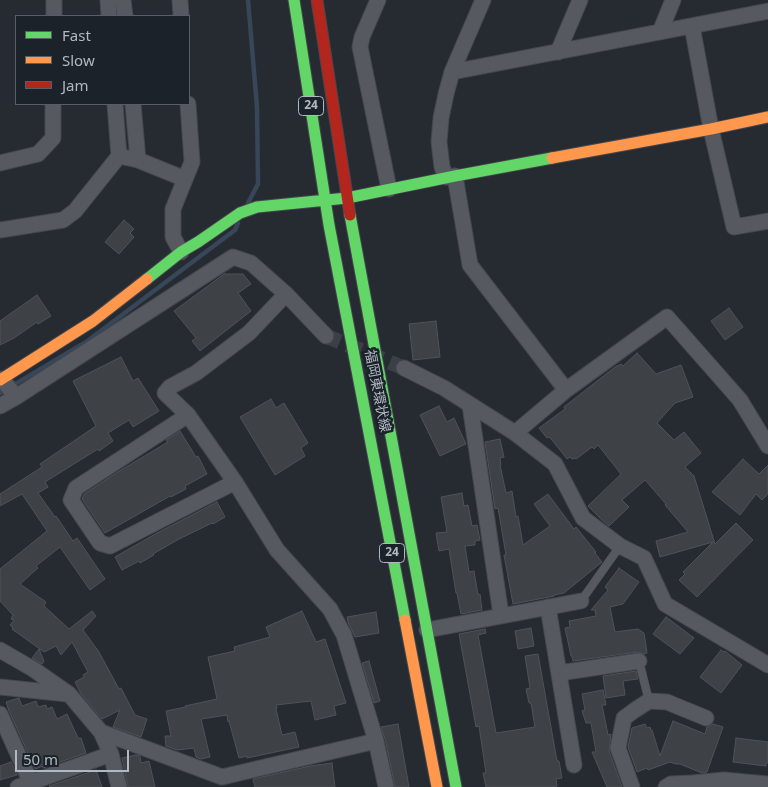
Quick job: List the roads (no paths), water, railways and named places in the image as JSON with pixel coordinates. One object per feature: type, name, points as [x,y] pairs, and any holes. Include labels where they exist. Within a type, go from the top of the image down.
[{"type":"main road","name":"福岡東環状線","points":[[294,0],[329,225],[437,787]]},
{"type":"main road","name":"福岡東環状線","points":[[317,0],[347,198],[456,787]]},
{"type":"main road","points":[[1,380],[93,321],[181,252],[240,213],[257,207],[347,198],[450,176],[768,118]]},
{"type":"street","points":[[54,0],[54,15]]},
{"type":"street","points":[[108,0],[109,15]]},
{"type":"street","points":[[123,0],[125,15]]},
{"type":"street","points":[[180,0],[182,15]]},
{"type":"street","points":[[378,0],[362,37],[360,47],[389,189]]},
{"type":"street","points":[[483,0],[452,72],[446,94],[441,118],[442,167],[450,176],[470,264],[566,390]]},
{"type":"street","points":[[558,52],[580,0]]},
{"type":"street","points":[[660,32],[673,0]]},
{"type":"street","points":[[452,72],[768,11]]},
{"type":"street","points":[[692,26],[734,227],[768,221]]},
{"type":"street","points":[[0,163],[38,154],[52,138],[53,105]]},
{"type":"street","points":[[0,230],[63,220],[75,211],[119,156],[115,105]]},
{"type":"street","points":[[133,105],[138,160]]},
{"type":"street","points":[[181,252],[173,237],[173,209],[192,162],[188,105]]},
{"type":"street","points":[[119,156],[138,160],[185,179]]},
{"type":"street","points":[[0,406],[16,398],[233,257],[251,263],[286,294],[326,336]]},
{"type":"street","points":[[286,294],[249,333],[196,373],[170,387],[165,393],[188,415],[235,482],[277,550],[330,609],[344,635],[376,741],[386,787]]},
{"type":"street","points":[[515,433],[566,390],[666,317],[740,400],[768,446]]},
{"type":"street","points":[[404,368],[444,388],[515,433],[555,464],[583,518],[620,546],[644,558],[665,604],[768,666]]},
{"type":"street","points":[[1,380],[16,398]]},
{"type":"street","points":[[470,405],[501,615]]},
{"type":"street","points":[[188,415],[76,488],[71,500],[95,536],[100,543],[110,546],[235,482]]},
{"type":"street","points":[[427,630],[581,600]]},
{"type":"street","points":[[548,607],[574,765]]},
{"type":"street","points":[[0,650],[69,694],[101,732],[111,754],[119,787]]},
{"type":"street","points":[[559,673],[638,661]]},
{"type":"street","points":[[0,687],[69,694]]},
{"type":"street","points":[[632,787],[618,748],[624,718],[649,701],[667,702],[706,718]]},
{"type":"street","points":[[0,714],[25,785],[111,754]]},
{"type":"street","points":[[101,732],[223,782],[376,741]]},
{"type":"street","points":[[666,787],[671,784],[693,785],[724,780],[768,784]]},
{"type":"lane","points":[[581,600],[620,546]]},
{"type":"lane","points":[[638,661],[649,701]]},
{"type":"waterway","points":[[248,0],[257,107],[258,184],[248,203]]},
{"type":"waterway","points":[[0,393],[86,342],[235,230],[238,223]]},
{"type":"tunnel","points":[[326,336],[404,368]]}]
